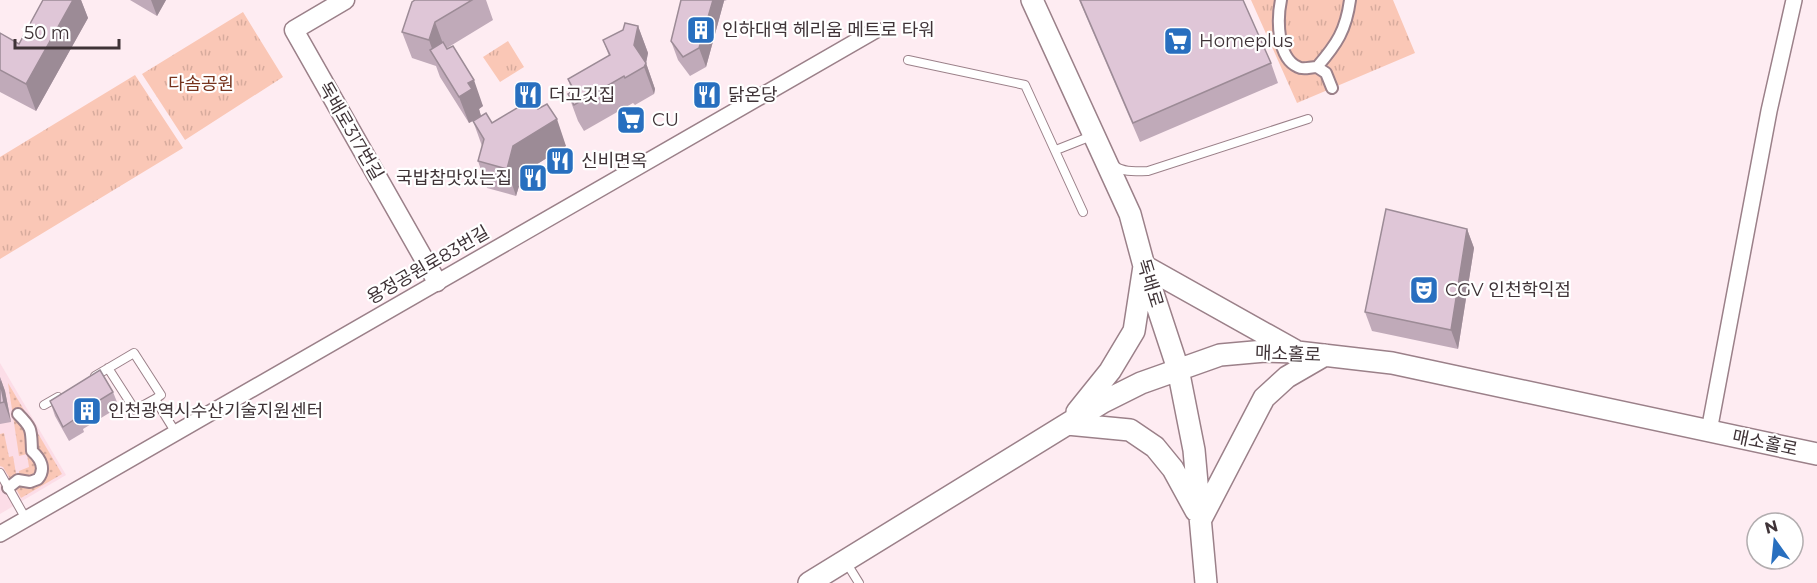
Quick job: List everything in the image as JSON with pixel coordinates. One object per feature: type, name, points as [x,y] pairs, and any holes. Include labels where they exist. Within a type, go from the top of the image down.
[{"type":"main road","name":"독배로","points":[[1032,0],[1130,214],[1144,266],[1178,369],[1194,450],[1206,583]]},
{"type":"main road","points":[[1067,424],[1110,371],[1134,331],[1144,266],[1297,352]]},
{"type":"main road","name":"매소홀로","points":[[809,583],[1103,402],[1141,383],[1220,355],[1265,351],[1297,352],[1392,363],[1817,454]]},
{"type":"main road","points":[[1201,519],[1264,398],[1287,377],[1325,355]]},
{"type":"main road","points":[[1067,424],[1130,430],[1155,447],[1173,469],[1201,519]]},
{"type":"street","name":"독배로317번길","points":[[345,0],[294,30],[437,282]]},
{"type":"street","points":[[1281,0],[1280,24],[1284,52],[1290,62],[1300,69],[1317,67],[1326,73],[1332,88]]},
{"type":"street","points":[[1317,67],[1342,35],[1348,18],[1350,0]]},
{"type":"street","points":[[1709,431],[1769,111],[1794,0]]},
{"type":"street","name":"용정공원로83번길","points":[[0,534],[876,30]]},
{"type":"street","points":[[8,488],[18,480],[30,482],[38,479],[42,470],[40,459],[32,451],[33,433],[27,422],[18,414]]},
{"type":"lane","points":[[908,60],[1026,86],[1083,212]]},
{"type":"lane","points":[[1106,160],[1119,169],[1148,171],[1308,119]]},
{"type":"lane","points":[[1056,150],[1095,134]]},
{"type":"lane","points":[[90,379],[108,368],[135,353],[161,396],[135,410],[108,368]]},
{"type":"lane","points":[[44,405],[63,395]]},
{"type":"lane","points":[[155,399],[176,433]]},
{"type":"lane","points":[[0,473],[26,519]]},
{"type":"lane","points":[[845,561],[859,583]]},
{"type":"shaded area","points":[[0,363],[66,475],[0,514]]},
{"type":"green space","points":[[1251,0],[1393,0],[1415,53],[1297,103]]},
{"type":"green space","name":"다솜공원","points":[[243,12],[283,77],[185,140],[142,74]]},
{"type":"green space","points":[[508,41],[524,67],[500,82],[483,57]]},
{"type":"green space","points":[[135,75],[183,148],[0,259],[0,157]]},
{"type":"green space","points":[[8,383],[62,474],[21,498],[14,485],[18,482],[27,484],[38,482],[44,468],[34,446],[33,427],[18,412],[16,414],[30,431],[30,452],[41,468],[35,479],[19,479],[19,471],[29,467],[27,454],[19,456]]},
{"type":"green space","points":[[4,433],[9,457],[13,456],[17,479],[12,482],[0,466],[0,434]]},
{"type":"building","points":[[43,0],[73,0],[26,84],[0,70],[0,33],[19,44]]},
{"type":"building","points":[[415,0],[472,0],[435,22],[429,40],[402,32],[412,2]]},
{"type":"building","points":[[681,0],[713,0],[699,48],[683,57],[671,41]]},
{"type":"building","name":"Homeplus","points":[[1080,0],[1243,0],[1271,63],[1133,123]]},
{"type":"building","points":[[625,23],[638,26],[634,45],[646,63],[644,67],[574,105],[568,94],[574,90],[568,79],[610,55],[603,40],[623,30]]},
{"type":"building","points":[[443,42],[447,49],[453,46],[474,80],[468,83],[472,89],[459,97],[430,50]]},
{"type":"building","points":[[532,99],[538,109],[547,104],[557,119],[513,146],[507,169],[478,161],[484,139],[473,121],[486,113],[492,123]]},
{"type":"building","name":"CGV 인천학익점","points":[[1386,209],[1467,229],[1451,330],[1365,312]]},
{"type":"building","points":[[100,370],[113,392],[77,414],[78,417],[63,427],[50,401]]},
{"type":"building","points":[[0,381],[4,402],[0,403]]},
{"type":"place","name":"인하대역 헤리움 메트로 타워","points":[[701,30]]},
{"type":"place","name":"Homeplus","points":[[1178,41]]},
{"type":"place","name":"더고깃집","points":[[528,95]]},
{"type":"place","name":"닭온당","points":[[707,95]]},
{"type":"place","name":"CU","points":[[631,120]]},
{"type":"place","name":"신비면옥","points":[[560,161]]},
{"type":"place","name":"국밥참맛있는집","points":[[533,178]]},
{"type":"place","name":"CGV 인천학익점","points":[[1424,290]]},
{"type":"place","name":"인천광역시수산기술지원센터","points":[[87,411]]}]
